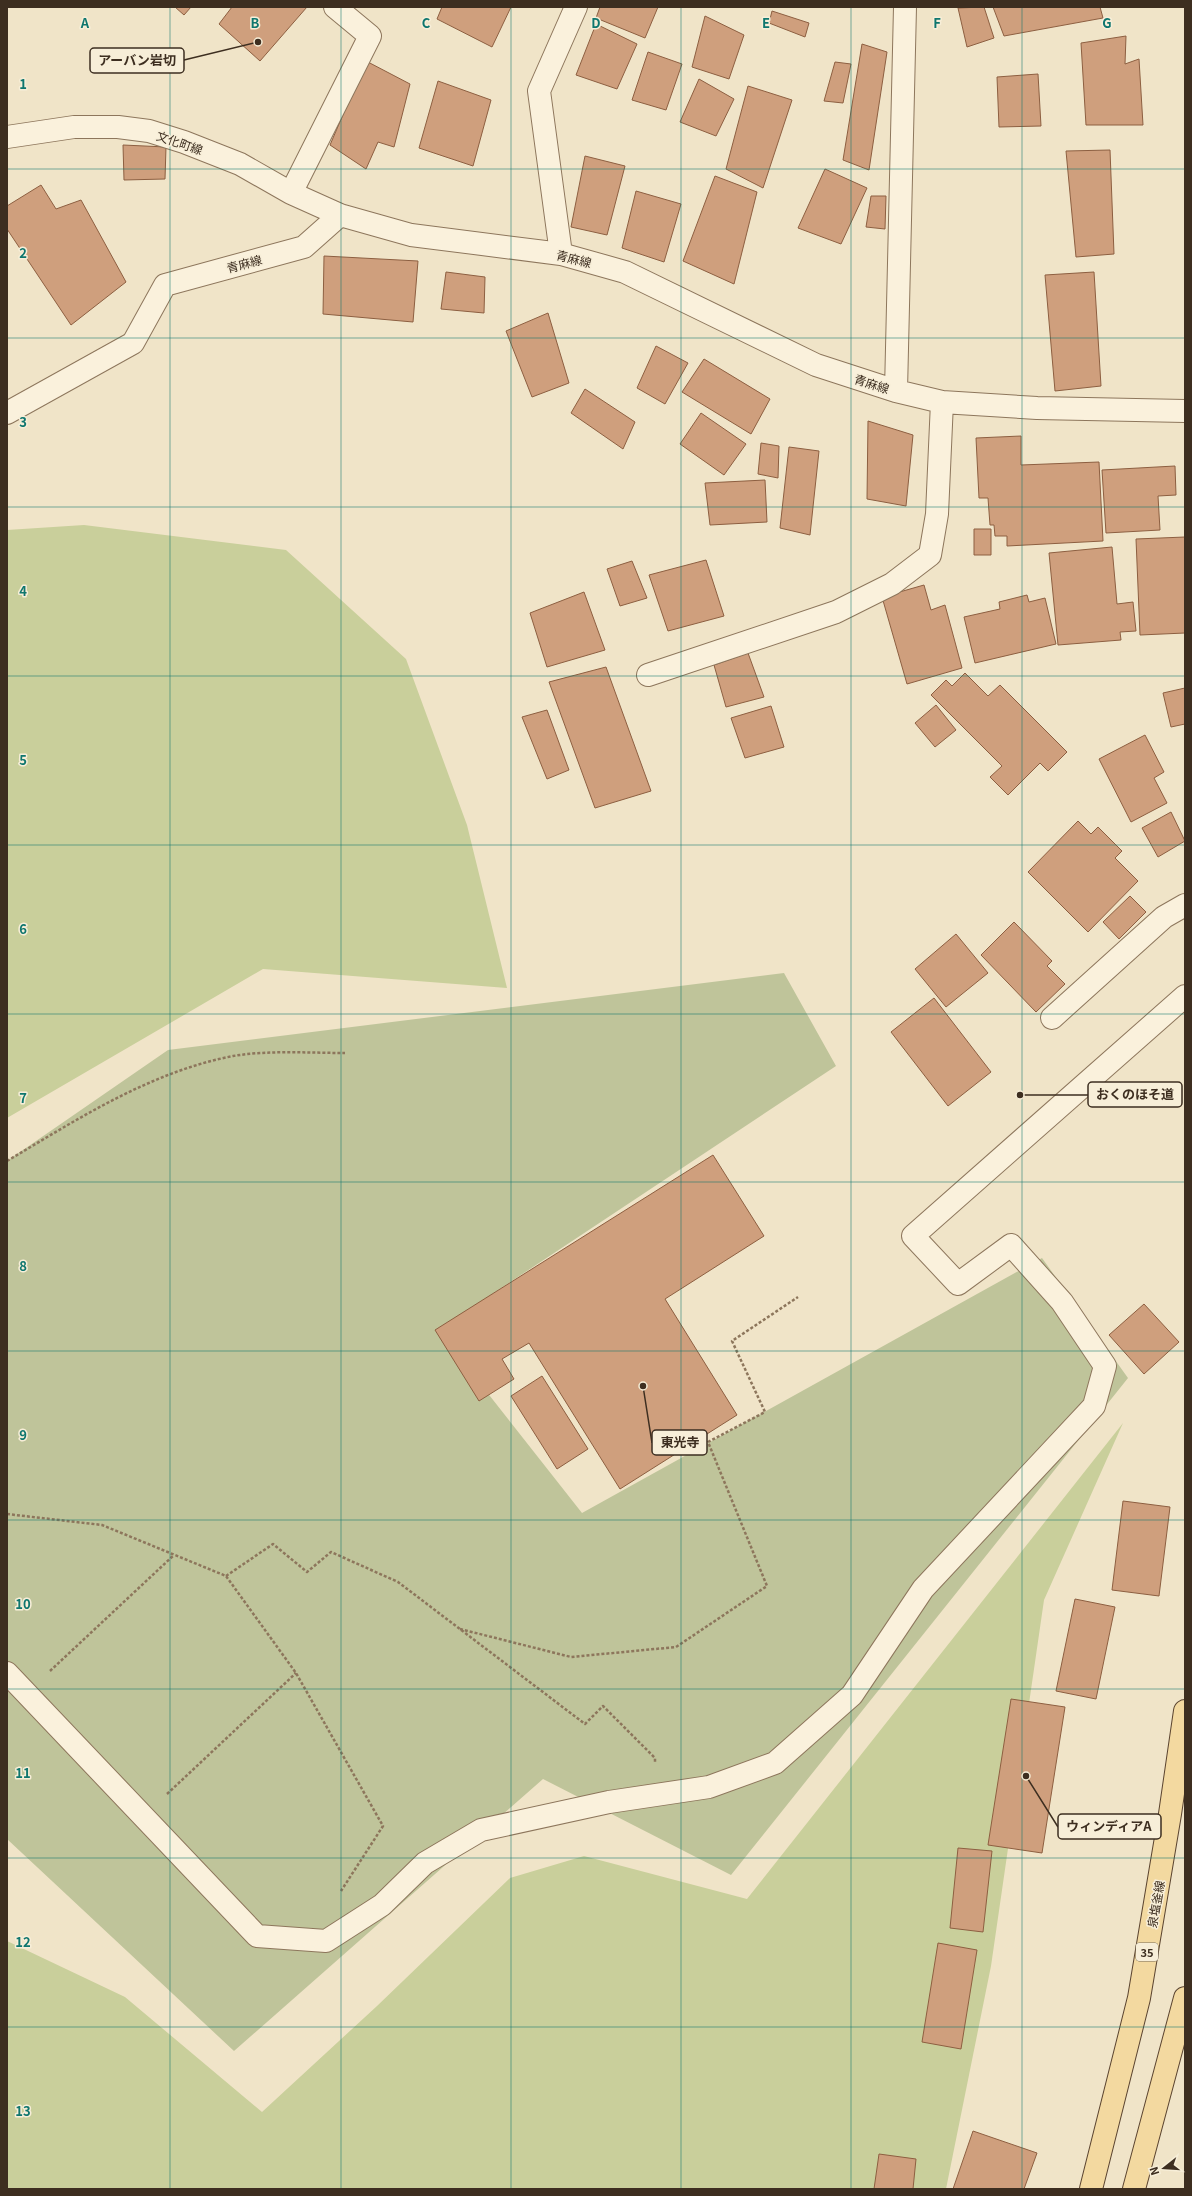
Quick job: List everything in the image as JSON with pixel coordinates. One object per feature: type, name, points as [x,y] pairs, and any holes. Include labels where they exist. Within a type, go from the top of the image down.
[{"type":"main road","name":"泉塩釜線","points":[[1091,2189],[1139,1998],[1170,1814],[1185,1710]]},
{"type":"main road","points":[[1134,2189],[1185,1998]]},
{"type":"street","points":[[292,193],[370,36],[335,7]]},
{"type":"street","points":[[561,254],[539,91],[576,7]]},
{"type":"street","points":[[896,391],[905,7]]},
{"type":"street","name":"文化町線","points":[[7,137],[74,127],[118,127],[149,131],[184,142],[240,164],[292,193],[340,215]]},
{"type":"street","name":"青麻線","points":[[7,413],[133,343],[165,285],[304,247],[340,215],[411,235],[561,254],[625,272],[816,365],[896,391],[942,402],[1037,408],[1185,411]]},
{"type":"street","points":[[648,675],[836,612],[892,584],[930,556],[937,514],[942,402]]},
{"type":"street","points":[[1052,1018],[1164,917],[1185,905]]},
{"type":"street","points":[[7,1673],[257,1936],[326,1942],[382,1905],[425,1863],[481,1830],[609,1802],[709,1786],[775,1763],[852,1695],[923,1590],[1094,1406],[1105,1366],[1062,1302],[1011,1245],[958,1284],[913,1236],[1185,996]]},
{"type":"path","points":[[7,1161],[117,1097],[184,1070],[233,1056],[281,1053],[345,1053]]},
{"type":"path","points":[[460,1629],[571,1657],[676,1647],[768,1586],[708,1442],[765,1412],[732,1341],[798,1297]]},
{"type":"path","points":[[7,1514],[102,1525],[226,1576],[296,1673],[383,1826],[338,1896]]},
{"type":"path","points":[[226,1576],[273,1544],[307,1572],[331,1552],[398,1582],[585,1724],[603,1706],[655,1758],[655,1794]]},
{"type":"path","points":[[26,1693],[174,1555]]},
{"type":"path","points":[[143,1816],[296,1673]]},
{"type":"green space","points":[[84,525],[286,550],[406,659],[467,825],[507,988],[263,969],[7,1118],[7,530]]},
{"type":"green space","points":[[784,973],[836,1066],[438,1330],[582,1513],[1042,1258],[1128,1378],[731,1875],[543,1779],[234,2051],[7,1839],[7,1161],[168,1050]]},
{"type":"green space","points":[[1123,1423],[1044,1600],[991,1966],[946,2189],[7,2189],[7,1941],[125,1997],[262,2112],[377,2006],[510,1878],[584,1856],[747,1899]]},
{"type":"building","points":[[175,7],[191,7],[184,15]]},
{"type":"building","points":[[232,7],[307,7],[260,61],[219,24]]},
{"type":"building","points":[[442,7],[511,7],[492,47],[437,19]]},
{"type":"building","points":[[600,7],[658,7],[645,38],[596,18]]},
{"type":"building","points":[[984,7],[994,38],[967,47],[958,8]]},
{"type":"building","points":[[993,7],[1100,7],[1103,18],[1004,36]]},
{"type":"building","points":[[772,11],[809,23],[805,37],[769,23]]},
{"type":"building","points":[[705,16],[744,35],[729,79],[692,67]]},
{"type":"building","points":[[596,24],[637,44],[617,89],[576,75]]},
{"type":"building","points":[[1126,36],[1125,64],[1139,59],[1143,125],[1086,125],[1081,43]]},
{"type":"building","points":[[862,44],[887,52],[869,170],[843,160]]},
{"type":"building","points":[[648,52],[682,64],[666,110],[632,100]]},
{"type":"building","points":[[366,61],[410,84],[394,147],[378,142],[366,169],[330,145]]},
{"type":"building","points":[[835,62],[851,64],[843,103],[824,101]]},
{"type":"building","points":[[1038,74],[1041,126],[999,127],[997,77]]},
{"type":"building","points":[[699,79],[734,99],[716,136],[680,122]]},
{"type":"building","points":[[438,81],[491,100],[473,166],[419,148]]},
{"type":"building","points":[[748,86],[792,100],[763,188],[726,169]]},
{"type":"building","points":[[123,145],[166,147],[165,179],[124,180]]},
{"type":"building","points":[[1110,150],[1114,254],[1076,257],[1066,151]]},
{"type":"building","points":[[585,156],[625,166],[607,235],[571,227]]},
{"type":"building","points":[[825,169],[867,188],[841,244],[798,228]]},
{"type":"building","points":[[715,176],[757,192],[734,284],[683,261]]},
{"type":"building","points":[[41,185],[56,209],[81,200],[126,282],[71,325],[7,229],[7,206]]},
{"type":"building","points":[[636,191],[681,204],[664,262],[622,248]]},
{"type":"building","points":[[871,196],[886,196],[885,229],[866,227]]},
{"type":"building","points":[[324,256],[418,261],[413,322],[323,314]]},
{"type":"building","points":[[446,272],[485,277],[484,313],[441,309]]},
{"type":"building","points":[[1094,272],[1101,386],[1055,391],[1045,275]]},
{"type":"building","points":[[548,313],[569,383],[532,397],[506,331]]},
{"type":"building","points":[[656,346],[688,363],[665,404],[637,388]]},
{"type":"building","points":[[704,359],[770,399],[751,434],[682,392]]},
{"type":"building","points":[[585,389],[635,422],[623,449],[571,413]]},
{"type":"building","points":[[701,413],[746,444],[724,475],[680,444]]},
{"type":"building","points":[[868,421],[913,435],[906,506],[867,499]]},
{"type":"building","points":[[1021,436],[1021,465],[1099,462],[1103,541],[1007,546],[1007,536],[995,536],[994,525],[990,525],[988,498],[979,498],[976,438]]},
{"type":"building","points":[[761,443],[779,446],[778,478],[758,474]]},
{"type":"building","points":[[789,447],[819,451],[810,535],[780,528]]},
{"type":"building","points":[[1175,466],[1176,495],[1158,496],[1160,530],[1106,533],[1102,470]]},
{"type":"building","points":[[765,480],[767,522],[710,525],[705,483]]},
{"type":"building","points":[[974,529],[991,529],[991,555],[974,555]]},
{"type":"building","points":[[1185,537],[1185,633],[1140,635],[1136,539]]},
{"type":"building","points":[[1112,547],[1117,604],[1133,602],[1136,631],[1120,632],[1121,640],[1058,645],[1049,553]]},
{"type":"building","points":[[706,560],[724,616],[668,631],[649,575]]},
{"type":"building","points":[[632,561],[647,598],[620,606],[607,569]]},
{"type":"building","points":[[924,585],[931,610],[945,605],[962,668],[907,684],[882,597]]},
{"type":"building","points":[[584,592],[605,650],[547,667],[530,613]]},
{"type":"building","points":[[1027,595],[1029,602],[1045,598],[1056,644],[975,663],[964,617],[1000,609],[999,602]]},
{"type":"building","points":[[748,653],[764,697],[726,707],[714,665]]},
{"type":"building","points":[[606,667],[651,791],[595,808],[549,682]]},
{"type":"building","points":[[965,673],[988,696],[1000,685],[1067,752],[1048,771],[1040,763],[1008,795],[990,777],[1002,766],[931,695],[946,680],[952,686]]},
{"type":"building","points":[[1185,688],[1185,724],[1171,727],[1163,693]]},
{"type":"building","points":[[936,705],[956,730],[935,747],[915,723]]},
{"type":"building","points":[[771,706],[784,747],[745,758],[731,718]]},
{"type":"building","points":[[547,710],[569,770],[547,779],[522,717]]},
{"type":"building","points":[[1145,735],[1164,772],[1154,778],[1167,803],[1131,822],[1099,759]]},
{"type":"building","points":[[1171,812],[1185,841],[1158,857],[1142,828]]},
{"type":"building","points":[[1078,821],[1091,834],[1098,827],[1122,851],[1115,858],[1138,881],[1088,932],[1028,872]]},
{"type":"building","points":[[1130,896],[1146,912],[1119,939],[1103,922]]},
{"type":"building","points":[[1014,922],[1052,961],[1047,966],[1065,984],[1036,1012],[981,955]]},
{"type":"building","points":[[956,934],[988,973],[946,1007],[915,969]]},
{"type":"building","points":[[934,998],[991,1072],[948,1106],[891,1032]]},
{"type":"building","points":[[713,1155],[764,1236],[665,1299],[737,1415],[620,1489],[529,1343],[502,1359],[514,1379],[479,1401],[435,1330]]},
{"type":"building","points":[[1144,1304],[1179,1342],[1144,1374],[1109,1335]]},
{"type":"building","points":[[542,1376],[588,1449],[557,1469],[511,1396]]},
{"type":"building","points":[[1123,1501],[1170,1507],[1159,1596],[1112,1590]]},
{"type":"building","points":[[1075,1599],[1115,1607],[1096,1699],[1056,1691]]},
{"type":"building","points":[[1011,1699],[1065,1707],[1042,1853],[988,1845]]},
{"type":"building","points":[[958,1848],[992,1851],[983,1932],[950,1928]]},
{"type":"building","points":[[938,1943],[977,1950],[961,2049],[922,2042]]},
{"type":"building","points":[[973,2131],[1037,2153],[1024,2189],[953,2189]]},
{"type":"building","points":[[879,2154],[916,2159],[913,2189],[874,2189]]},
{"type":"place","name":"アーバン岩切","points":[[258,42]]},
{"type":"place","name":"おくのほそ道","points":[[1020,1095]]},
{"type":"place","name":"東光寺","points":[[643,1386]]},
{"type":"place","name":"ウィンディアA","points":[[1026,1776]]}]
